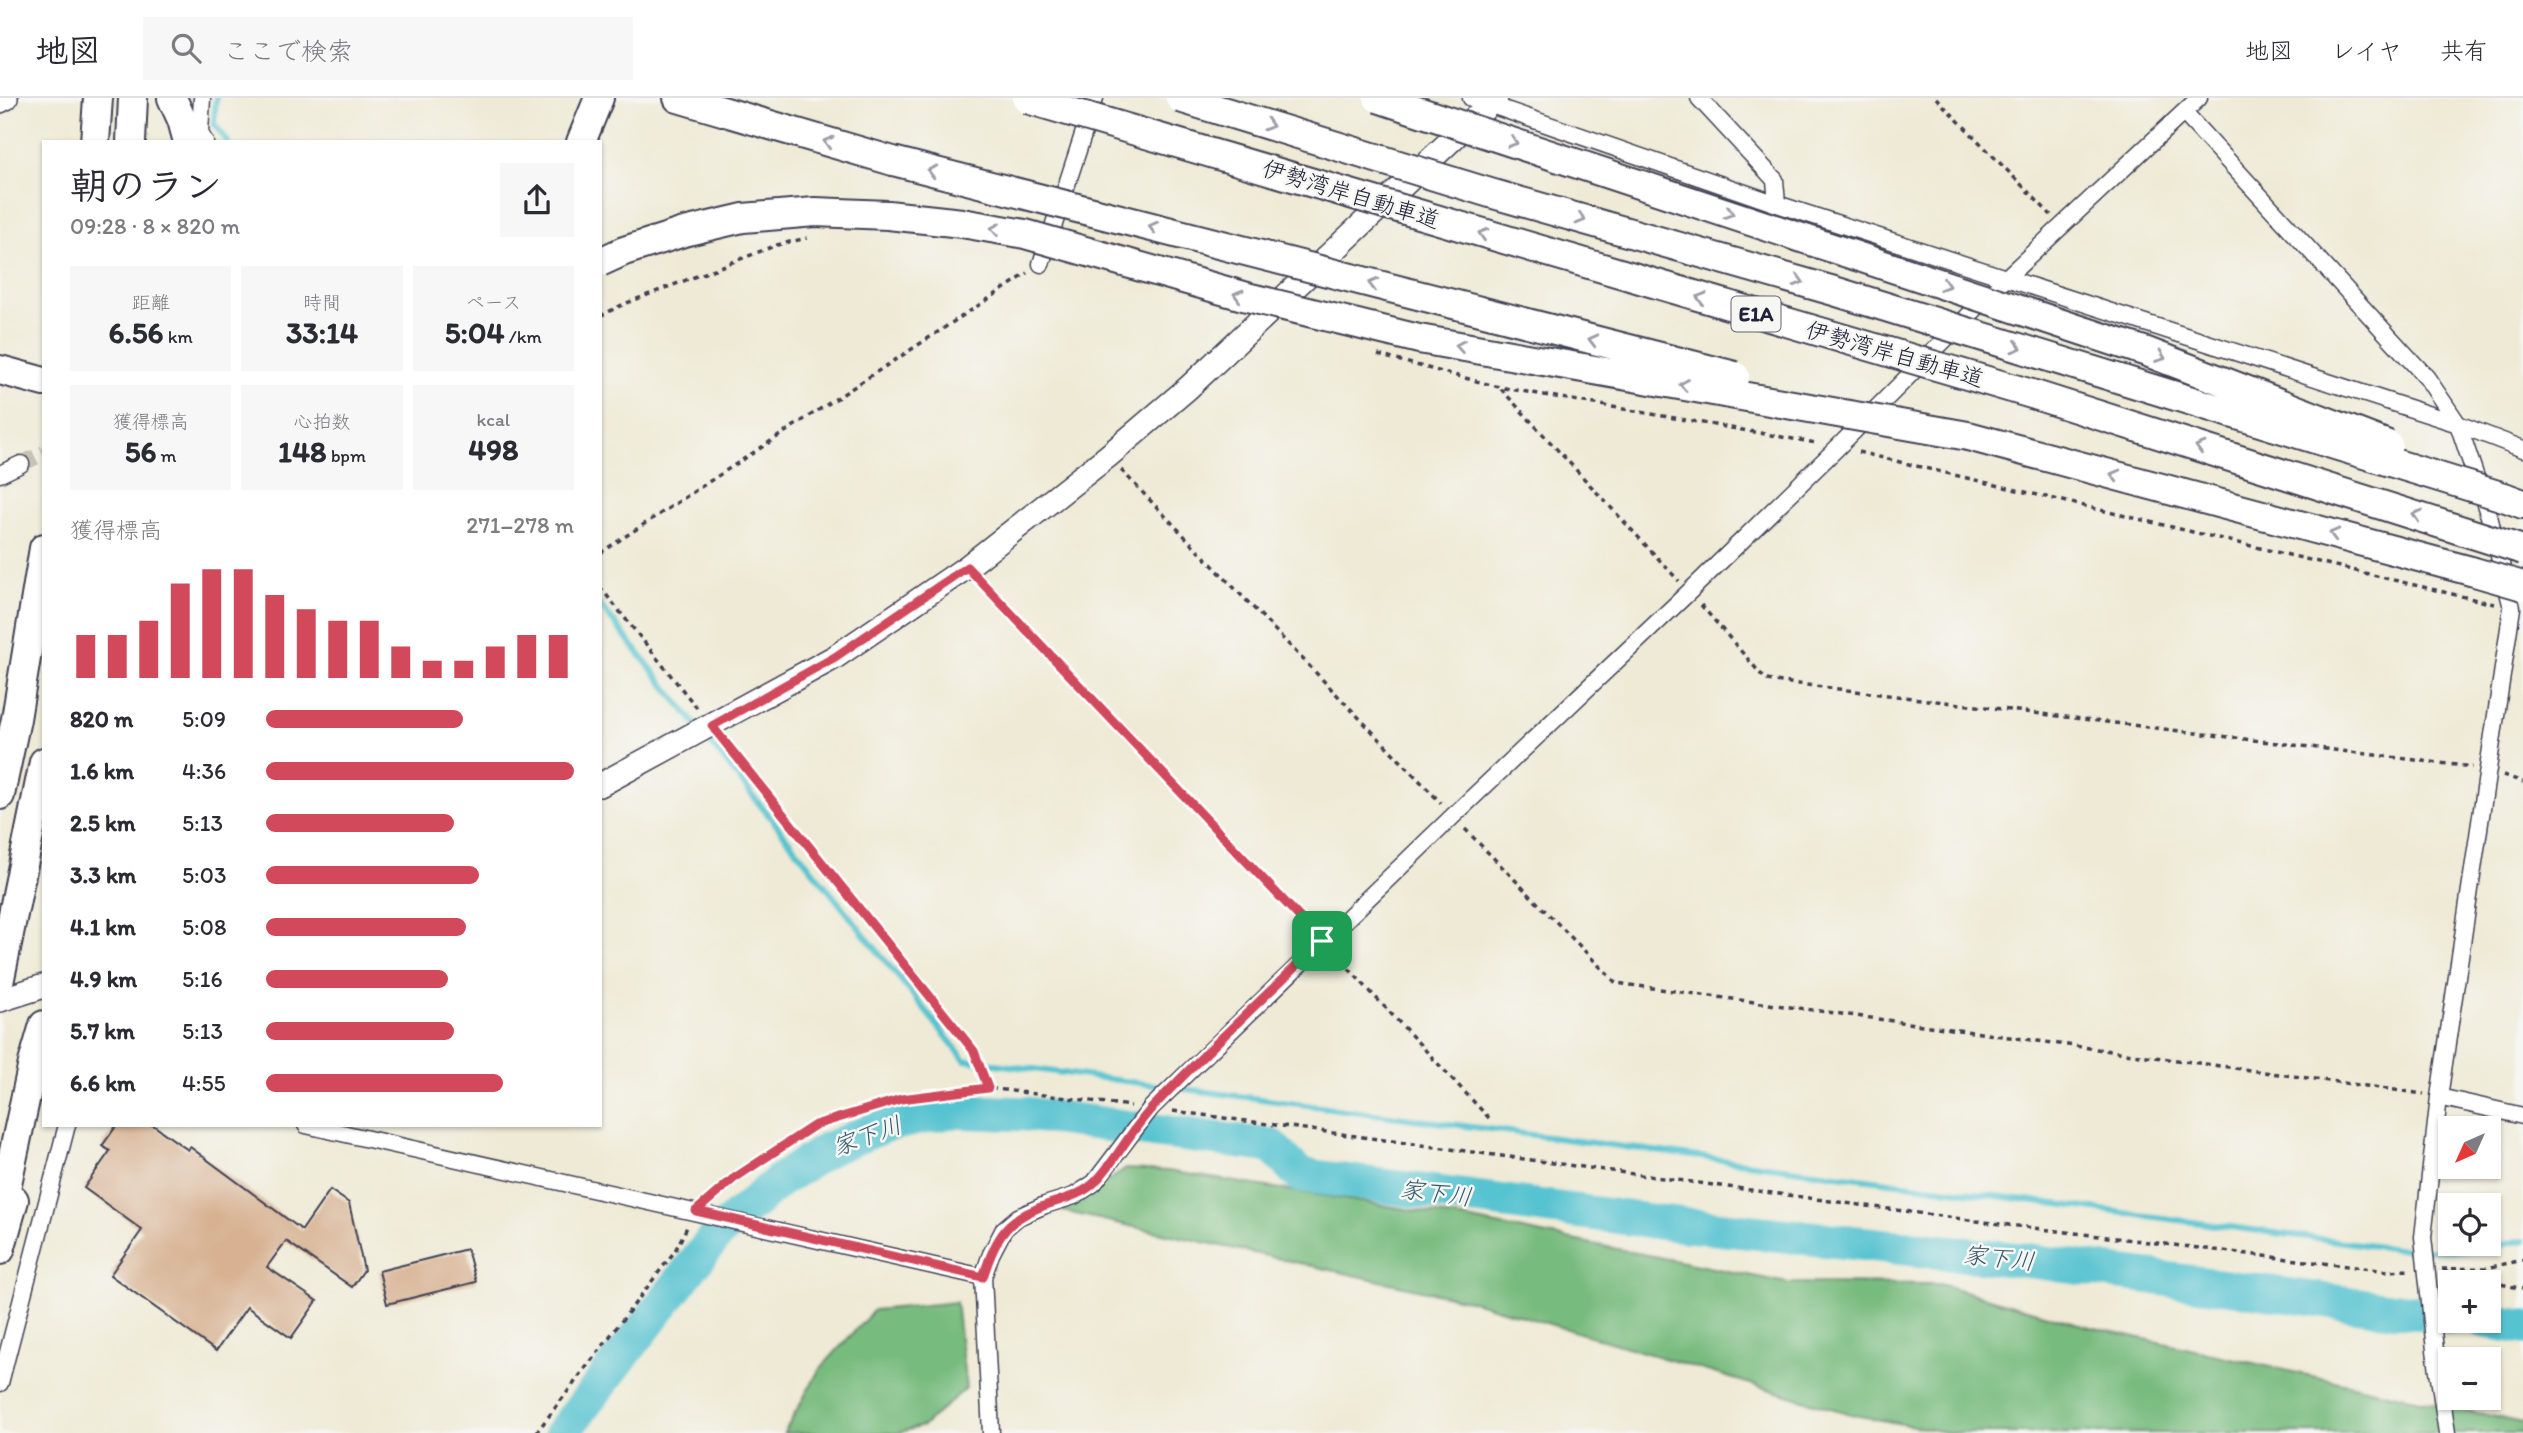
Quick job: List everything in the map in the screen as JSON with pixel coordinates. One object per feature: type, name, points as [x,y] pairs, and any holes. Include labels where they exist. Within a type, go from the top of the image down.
[{"type":"highway","points":[[95,140],[98,98]]},
{"type":"highway","points":[[131,140],[133,98]]},
{"type":"highway","points":[[172,98],[187,140]]},
{"type":"highway","points":[[582,140],[599,98]]},
{"type":"highway","points":[[678,98],[907,164],[1968,436],[2517,597]]},
{"type":"highway","name":"伊勢湾岸自動車道","points":[[1180,98],[1503,196],[1860,299],[2514,501]]},
{"type":"highway","points":[[1378,98],[2147,352],[2361,433],[2514,501]]},
{"type":"highway","points":[[1390,98],[1417,110]]},
{"type":"highway","name":"伊勢湾岸自動車道","points":[[1024,99],[2035,395],[2523,550]]},
{"type":"highway","points":[[602,261],[672,236],[743,218],[815,212],[888,215],[962,223],[1025,234],[1247,297],[1419,339],[1968,436]]},
{"type":"highway","points":[[0,370],[42,381]]},
{"type":"highway","points":[[0,795],[16,719],[42,560]]},
{"type":"highway","points":[[0,978],[42,772]]},
{"type":"highway","points":[[0,1216],[42,1032]]},
{"type":"highway","points":[[0,1250],[42,1103]]},
{"type":"street","points":[[0,101],[6,98]]},
{"type":"street","points":[[202,98],[200,133],[204,140]]},
{"type":"street","points":[[1041,264],[1095,98]]},
{"type":"street","points":[[1699,98],[1775,180],[1777,204]]},
{"type":"street","points":[[991,1433],[983,1277],[1004,1229],[1018,1217],[1074,1196],[1094,1183],[1151,1108],[1322,941],[1689,592],[2006,278],[2199,98]]},
{"type":"street","points":[[602,784],[835,657],[967,567],[1108,456],[1259,324],[1485,100],[1777,204],[2458,424],[2523,449]]},
{"type":"street","points":[[2184,113],[2427,377],[2458,424],[2517,597],[2488,769],[2440,1097],[2423,1237],[2431,1273],[2435,1350],[2446,1433]]},
{"type":"street","points":[[0,474],[22,464]]},
{"type":"street","points":[[0,1000],[42,987]]},
{"type":"street","points":[[2440,1097],[2523,1116]]},
{"type":"street","points":[[0,1383],[67,1127]]},
{"type":"street","points":[[315,1127],[983,1277]]},
{"type":"path","points":[[1936,98],[2062,227]]},
{"type":"path","points":[[602,315],[777,245],[814,236]]},
{"type":"path","points":[[602,552],[1041,264]]},
{"type":"path","points":[[2488,769],[1766,680],[1689,592],[1499,387],[1838,447],[2517,597]]},
{"type":"path","points":[[1108,456],[1616,984],[2440,1097]]},
{"type":"path","points":[[967,567],[1489,1118]]},
{"type":"path","points":[[602,589],[974,1051],[988,1088]]},
{"type":"path","points":[[536,1433],[675,1251],[696,1211],[733,1179],[815,1125],[901,1099],[988,1088],[1998,1223],[2388,1271],[2431,1273],[2523,1289]]},
{"type":"path","points":[[2431,1273],[2486,1268],[2523,1260]]},
{"type":"green space","points":[[1126,1169],[1168,1171],[1462,1218],[1788,1283],[1940,1284],[2082,1325],[2438,1404],[2438,1410],[2464,1410],[2523,1423],[2523,1433],[1950,1433],[1854,1415],[1476,1302],[1062,1211]]},
{"type":"green space","points":[[956,1302],[966,1388],[923,1426],[897,1433],[784,1433],[819,1370],[874,1310]]},
{"type":"building","points":[[116,1127],[156,1127],[188,1150],[190,1147],[302,1230],[330,1190],[349,1203],[364,1270],[352,1287],[286,1241],[267,1267],[317,1301],[291,1338],[247,1307],[216,1351],[110,1275],[142,1230],[84,1188],[110,1151],[102,1146]]},
{"type":"building","points":[[467,1249],[476,1282],[387,1304],[379,1271]]},
{"type":"waterway","points":[[216,98],[214,124],[226,140]]},
{"type":"waterway","points":[[602,607],[697,726]]},
{"type":"waterway","points":[[704,735],[965,1060],[2397,1249],[2475,1251],[2523,1240]]},
{"type":"waterway","name":"家下川","points":[[562,1433],[718,1233],[779,1181],[828,1149],[886,1125],[952,1111],[1026,1114],[1271,1146],[1300,1175],[1658,1222],[2031,1261],[2438,1315]]},
{"type":"waterway","name":"家下川","points":[[2501,1324],[2523,1327]]},
{"type":"tunnel","points":[[21,464],[42,454]]},
{"type":"route","points":[[967,567],[1322,941],[1151,1108],[1094,1183],[1074,1196],[1018,1217],[1004,1229],[983,1277],[696,1211],[733,1179],[815,1125],[901,1099],[988,1088],[974,1051],[712,726],[835,657],[967,567]]}]
